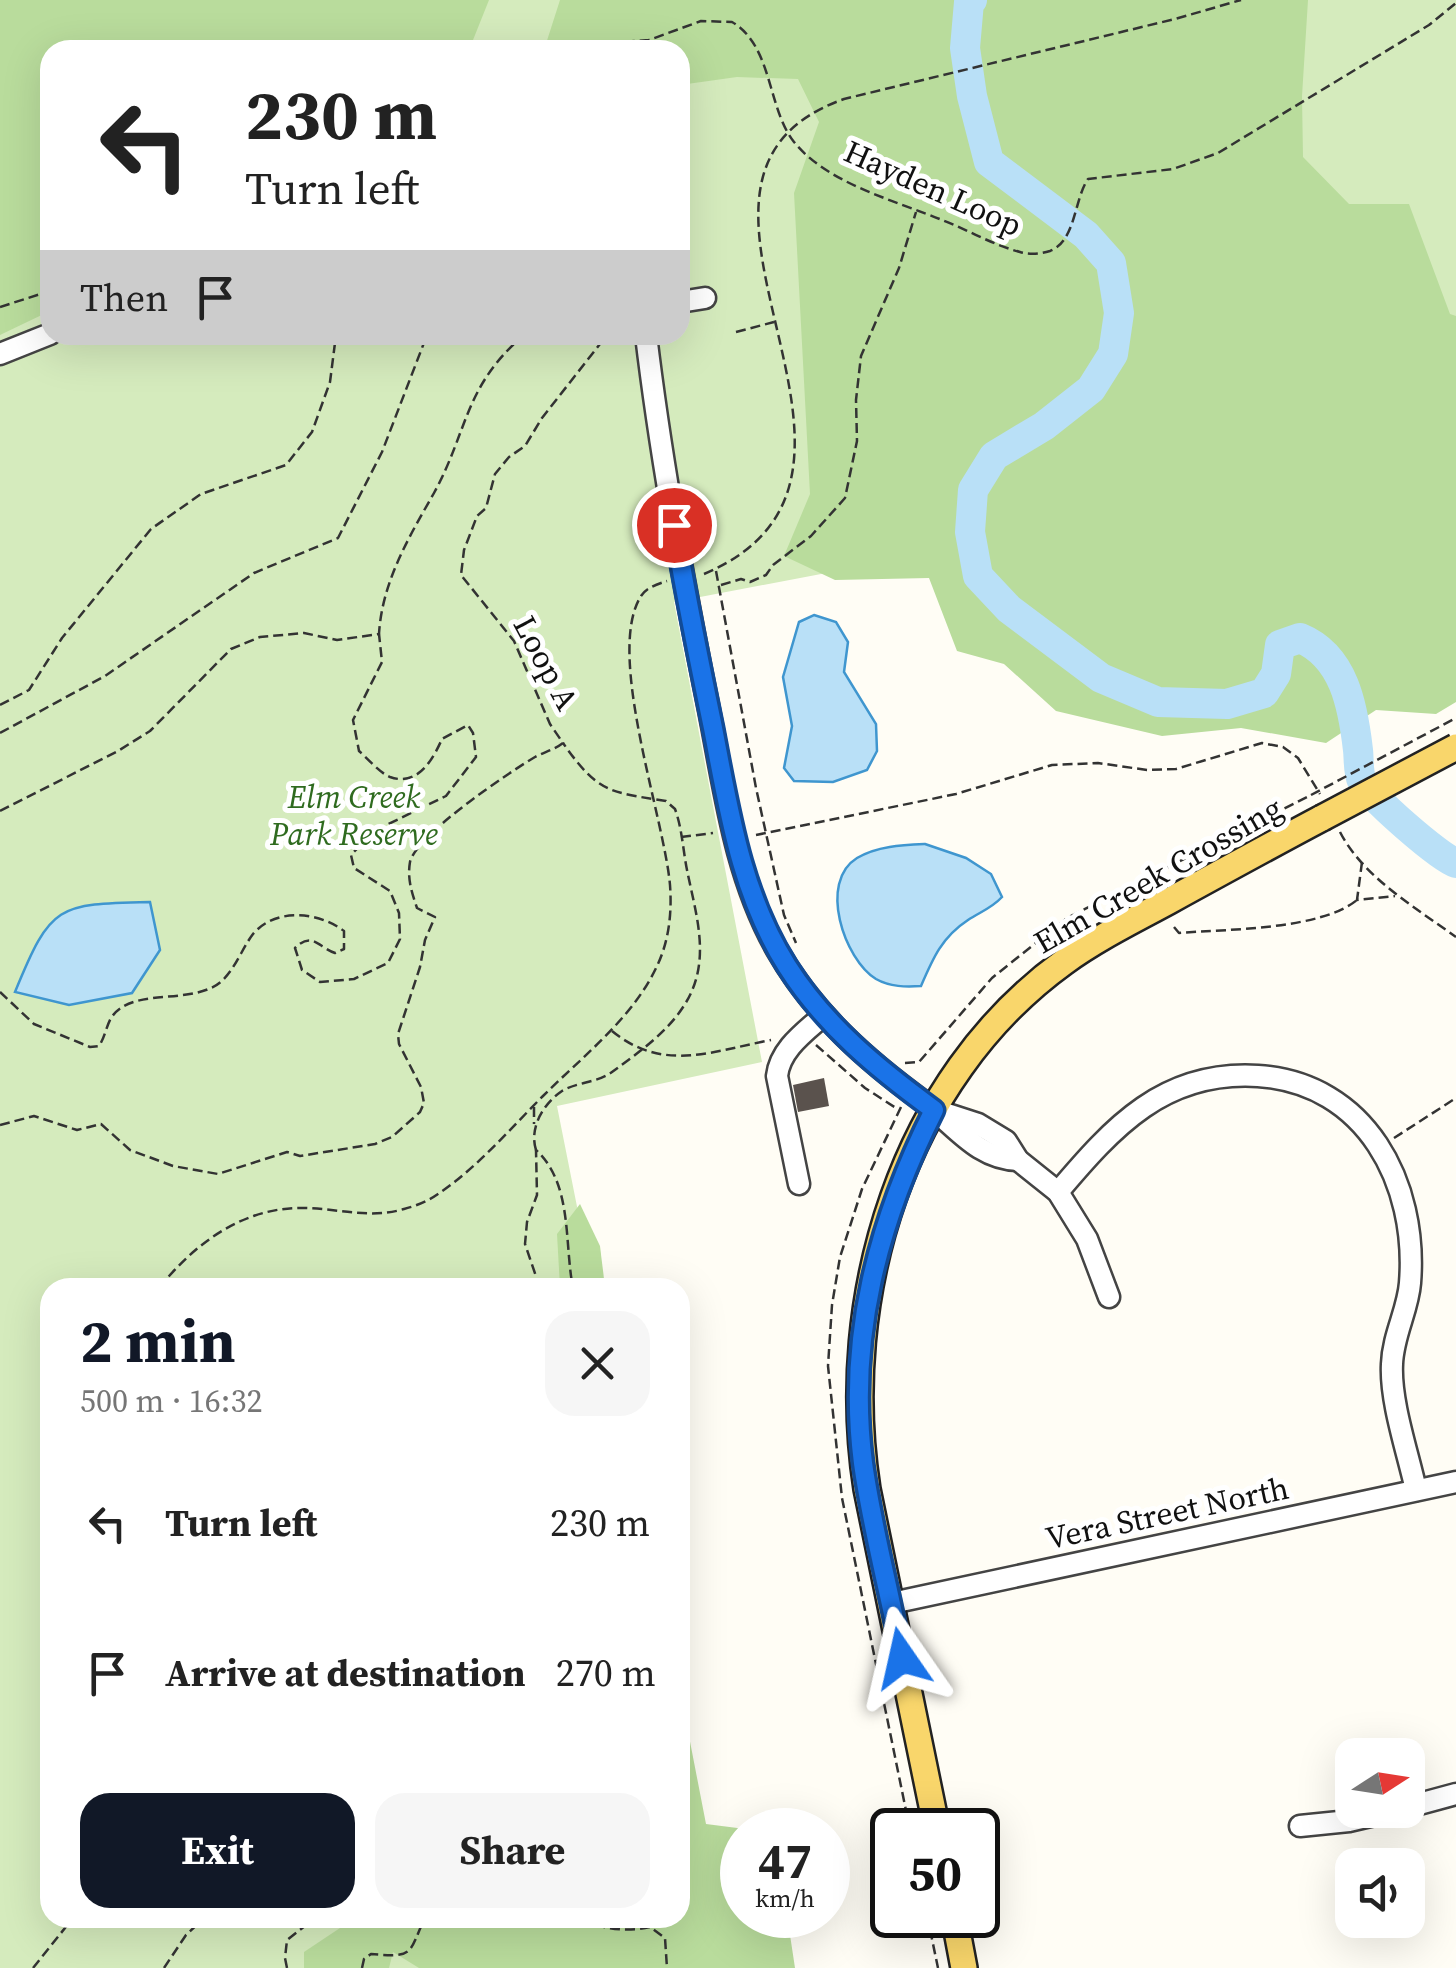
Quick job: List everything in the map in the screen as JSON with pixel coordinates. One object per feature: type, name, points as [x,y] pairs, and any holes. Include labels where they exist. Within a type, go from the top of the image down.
[{"type":"main road","name":"Elm Creek Crossing","points":[[933,1808],[863,1464],[859,1408],[860,1349],[868,1290],[883,1231],[934,1110],[986,1033],[1022,996],[1064,962],[1323,809],[1456,747]]},
{"type":"main road","points":[[958,1938],[964,1968]]},
{"type":"street","points":[[690,300],[705,298]]},
{"type":"street","points":[[0,354],[40,338]]},
{"type":"street","points":[[648,345],[683,578],[733,832],[745,879],[768,933],[788,968],[824,1015],[871,1061],[969,1142],[1000,1160],[1018,1160],[1058,1192],[1087,1239],[1109,1297]]},
{"type":"street","points":[[799,1184],[778,1076],[782,1056],[824,1015]]},
{"type":"street","points":[[1058,1192],[1108,1133],[1160,1095],[1237,1075],[1303,1084],[1334,1100],[1360,1120],[1382,1146],[1397,1183],[1408,1236],[1410,1284],[1394,1338],[1392,1368],[1416,1490]]},
{"type":"street","name":"Vera Street North","points":[[892,1604],[1456,1482]]},
{"type":"street","points":[[1425,1802],[1456,1794]]},
{"type":"street","points":[[1300,1826],[1335,1823]]},
{"type":"path","points":[[692,577],[740,556],[766,530],[779,508],[792,471],[796,430],[760,246],[756,200],[764,167],[787,132],[828,104],[1240,0]]},
{"type":"path","name":"Hayden Loop","points":[[649,40],[701,21],[732,22],[752,42],[781,123],[801,149],[837,175],[1035,254],[1054,250],[1066,238],[1085,182],[1172,169],[1218,152],[1268,126],[1428,26],[1456,3]]},
{"type":"path","points":[[720,585],[742,579],[750,582],[766,575],[773,564],[811,536],[845,498],[857,441],[861,356],[898,268],[917,209]]},
{"type":"path","points":[[0,307],[40,294]]},
{"type":"path","points":[[736,332],[776,322]]},
{"type":"path","points":[[0,705],[29,690],[62,638],[151,529],[200,494],[286,465],[312,432],[330,382],[335,345]]},
{"type":"path","points":[[0,734],[104,676],[254,573],[338,538],[382,452],[423,345]]},
{"type":"path","points":[[0,992],[34,1024],[90,1047],[99,1046],[110,1020],[125,1004],[139,999],[172,999],[214,987],[238,962],[253,934],[266,923],[300,914],[328,918],[344,931],[344,949],[335,952],[315,939],[307,939],[295,948],[302,970],[320,982],[354,979],[388,963],[400,939],[399,913],[390,890],[354,868],[351,854],[374,831],[446,796],[476,757],[473,733],[468,725],[442,738],[431,764],[412,778],[390,777],[359,752],[353,720],[382,662],[380,615],[414,523],[435,491],[472,398],[498,358],[513,345]]},
{"type":"path","name":"Loop A","points":[[0,1124],[34,1116],[76,1130],[101,1124],[130,1150],[173,1166],[218,1174],[287,1152],[300,1156],[376,1144],[392,1137],[420,1112],[424,1103],[421,1087],[398,1044],[402,1015],[435,918],[417,908],[409,886],[411,859],[454,813],[537,756],[563,744],[550,724],[514,641],[461,575],[464,550],[477,516],[486,508],[496,474],[508,457],[525,446],[599,345]]},
{"type":"path","points":[[716,569],[784,915],[800,950]]},
{"type":"path","points":[[169,1278],[221,1230],[260,1214],[305,1208],[368,1214],[421,1204],[462,1176],[611,1030],[645,988],[668,936],[670,884],[634,699],[631,634],[640,597],[650,588],[673,579]]},
{"type":"path","points":[[0,811],[150,731],[230,649],[274,635],[304,633],[338,640],[379,634]]},
{"type":"path","points":[[902,1062],[919,1062],[992,978],[1067,918],[1323,809],[1456,718]]},
{"type":"path","points":[[534,1128],[547,1106],[563,1090],[610,1074],[658,1036],[684,1006],[702,953],[701,930],[673,806],[666,800],[640,799],[602,786],[585,775],[563,744]]},
{"type":"path","points":[[681,836],[712,833],[718,828],[767,832],[956,794],[1072,762],[1176,770],[1262,744],[1283,747],[1298,758],[1323,809],[1344,840],[1398,896],[1456,937]]},
{"type":"path","points":[[1356,900],[1362,860]]},
{"type":"path","points":[[1174,927],[1178,933],[1308,921],[1332,916],[1356,900],[1398,896]]},
{"type":"path","points":[[611,1030],[641,1049],[668,1058],[784,1037],[800,1038],[826,1052],[865,1088],[899,1110]]},
{"type":"path","points":[[919,1062],[923,1070]]},
{"type":"path","points":[[1382,1146],[1456,1098]]},
{"type":"path","points":[[534,1106],[538,1195],[527,1222],[526,1244],[537,1278]]},
{"type":"path","points":[[536,1150],[548,1163],[563,1204],[572,1278]]},
{"type":"path","points":[[33,1968],[64,1928]]},
{"type":"path","points":[[164,1968],[193,1928]]},
{"type":"path","points":[[287,1968],[287,1940],[302,1928]]},
{"type":"path","points":[[362,1968],[364,1959],[371,1954],[387,1956],[410,1951],[421,1928]]},
{"type":"path","points":[[616,1928],[646,1928]]},
{"type":"path","points":[[651,1928],[665,1938],[668,1968]]},
{"type":"path","points":[[932,1938],[938,1968]]},
{"type":"green space","name":"Elm Creek Park Reserve","points":[[0,0],[1456,0],[1456,453],[674,602],[762,1062],[557,1106],[591,1278],[40,1278],[40,1928],[689,1928],[727,1968],[0,1968]]},
{"type":"green space","points":[[0,0],[489,0],[473,40],[40,40],[40,316],[0,335]]},
{"type":"green space","points":[[560,0],[1308,0],[1303,157],[1349,204],[1409,204],[1450,314],[1456,316],[1456,702],[1436,714],[1376,710],[1326,743],[1241,728],[1162,736],[1056,711],[1004,664],[957,651],[929,578],[835,580],[784,556],[810,494],[794,193],[819,122],[798,79],[737,77],[690,84],[690,40],[547,40]]},
{"type":"green space","points":[[580,1204],[600,1246],[604,1278],[559,1278],[557,1234]]},
{"type":"green space","points":[[690,1742],[706,1824],[720,1826],[720,1938],[790,1938],[795,1968],[419,1968],[393,1952],[389,1968],[304,1968],[304,1952],[340,1928],[690,1928]]},
{"type":"water","points":[[814,615],[836,622],[848,642],[844,672],[876,724],[877,751],[867,770],[833,782],[794,781],[784,768],[792,726],[783,677],[799,622]]},
{"type":"water","points":[[925,844],[966,858],[991,874],[1002,897],[951,934],[934,957],[921,986],[887,984],[864,969],[854,955],[840,920],[839,884],[845,869],[865,854]]},
{"type":"water","points":[[150,902],[160,950],[132,993],[69,1005],[15,992],[38,941],[61,915],[95,905]]},
{"type":"building","points":[[824,1078],[829,1106],[798,1112],[793,1085]]},
{"type":"waterway","points":[[972,0],[965,48],[972,96],[989,162],[1086,235],[1111,263],[1119,313],[1113,354],[1091,389],[1044,426],[994,456],[973,490],[970,532],[978,576],[1009,609],[1101,678],[1158,702],[1227,704],[1264,693],[1276,674],[1280,645],[1300,638],[1315,646],[1344,684],[1353,716],[1362,781],[1406,826],[1456,863]]},
{"type":"route","points":[[674,525],[734,839],[752,898],[788,968],[824,1015],[871,1061],[934,1110],[883,1231],[868,1290],[858,1378],[863,1464],[902,1658]]}]
